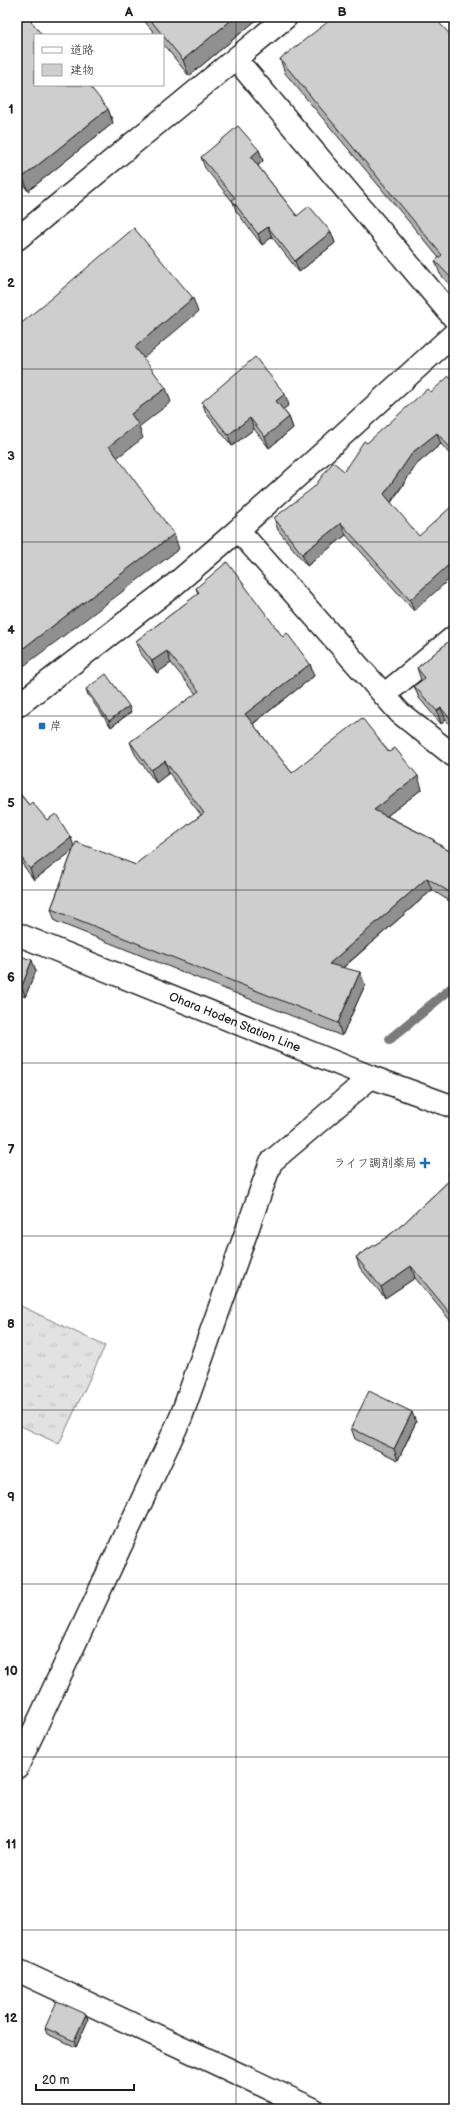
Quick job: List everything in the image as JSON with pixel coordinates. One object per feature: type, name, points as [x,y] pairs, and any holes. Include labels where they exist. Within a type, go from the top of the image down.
[{"type":"street","points":[[17,239],[286,17]]},
{"type":"street","points":[[246,71],[454,318]]},
{"type":"street","points":[[17,706],[174,585],[238,530],[454,334]]},
{"type":"street","points":[[238,530],[400,712],[454,756]]},
{"type":"street","points":[[384,695],[454,637]]},
{"type":"street","name":"Ohara Hoden Station Line","points":[[17,934],[371,1077],[454,1107]]},
{"type":"street","points":[[17,1767],[181,1417],[271,1162],[371,1077]]},
{"type":"street","points":[[17,1970],[313,2109]]},
{"type":"green space","points":[[17,1304],[105,1346],[59,1444],[17,1424]]},
{"type":"building","points":[[17,17],[28,17],[41,34],[34,34],[34,86],[90,86],[108,109],[23,177],[17,169]]},
{"type":"building","points":[[148,17],[235,17],[183,60],[164,37],[164,34],[162,34]]},
{"type":"building","points":[[334,17],[434,17],[454,39],[453,280],[435,261],[442,255],[280,59]]},
{"type":"building","points":[[238,126],[259,150],[251,157],[297,216],[309,206],[331,232],[295,261],[268,227],[258,234],[232,200],[235,198],[201,157]]},
{"type":"building","points":[[134,228],[193,298],[135,347],[166,388],[131,414],[138,424],[109,446],[174,534],[17,653],[17,327]]},
{"type":"building","points":[[255,357],[285,394],[276,401],[289,417],[265,437],[250,418],[228,435],[202,402]]},
{"type":"building","points":[[449,376],[454,380],[454,452],[437,433],[413,452],[384,494],[419,536],[454,504],[454,560],[410,600],[341,523],[302,554],[274,518],[314,487],[333,462],[344,471],[364,441],[367,443],[427,389],[431,392]]},
{"type":"building","points":[[227,562],[283,637],[287,633],[310,664],[245,714],[292,773],[362,718],[389,752],[395,748],[418,776],[374,810],[434,840],[433,841],[454,854],[454,895],[427,878],[329,964],[360,972],[338,1023],[51,909],[76,842],[136,865],[204,813],[165,761],[151,770],[130,742],[199,691],[167,651],[152,661],[136,641],[199,593],[196,588]]},
{"type":"building","points":[[454,637],[454,723],[441,708],[437,711],[414,686],[425,678],[417,668]]},
{"type":"building","points":[[106,674],[129,706],[109,721],[86,689]]},
{"type":"building","points":[[17,790],[29,805],[32,802],[47,820],[56,814],[71,838],[30,869],[17,852]]},
{"type":"building","points":[[17,955],[32,960],[22,986],[17,985]]},
{"type":"building","points":[[454,1168],[454,1318],[411,1266],[381,1287],[356,1257],[387,1237],[403,1224],[452,1178],[448,1172]]},
{"type":"building","points":[[369,1391],[412,1412],[394,1449],[351,1428]]},
{"type":"building","points":[[57,2001],[86,2014],[74,2041],[45,2028]]},
{"type":"waterway","points":[[390,1039],[454,986]]},
{"type":"place","name":"岸","points":[[42,726]]},
{"type":"place","name":"ライフ調剤薬局","points":[[425,1163]]}]
